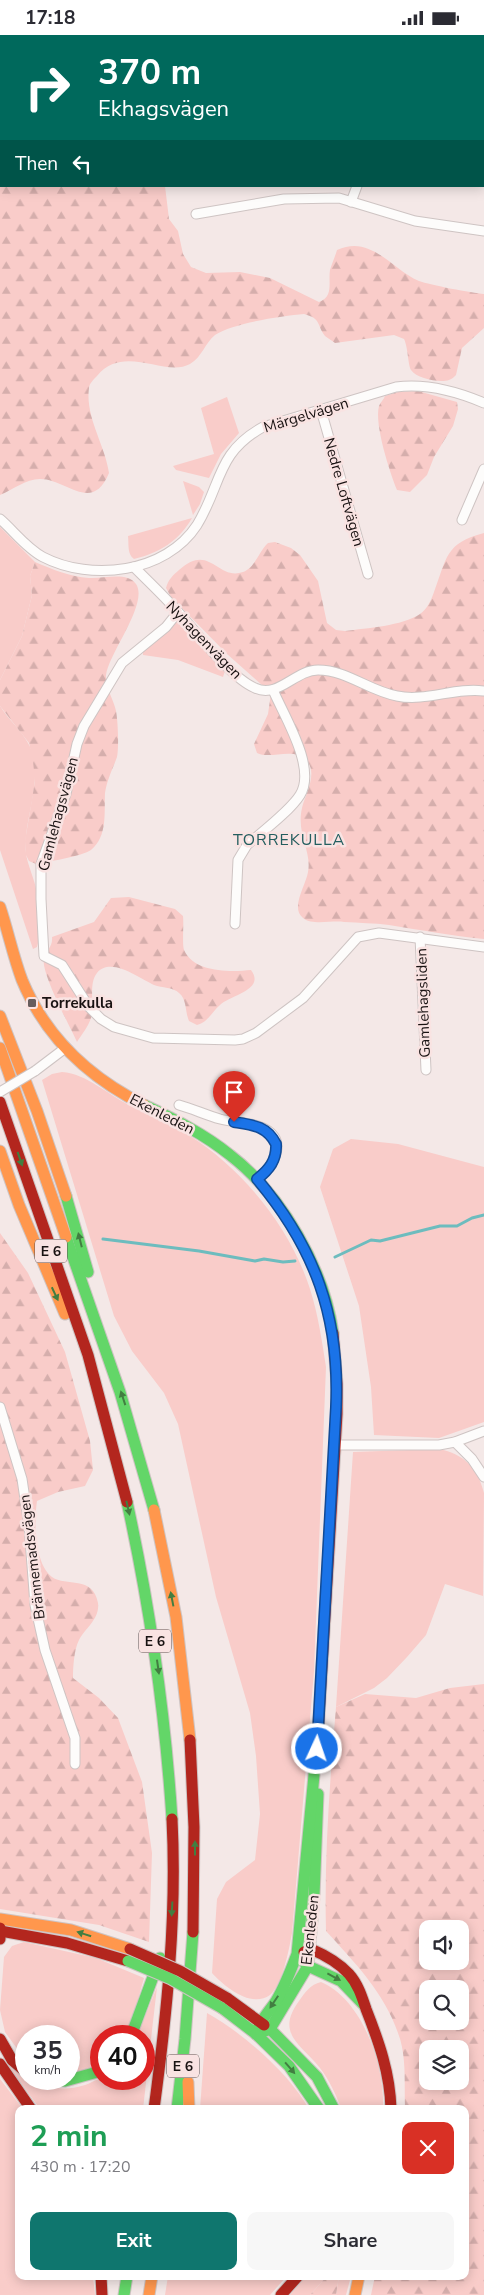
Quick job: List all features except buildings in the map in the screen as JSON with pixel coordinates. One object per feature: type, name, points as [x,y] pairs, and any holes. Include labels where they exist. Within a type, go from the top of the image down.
[{"type":"main road","name":"Ekenleden","points":[[0,907],[18,967],[32,1003],[64,1049],[103,1082],[208,1138],[232,1156],[257,1179],[276,1202],[291,1225],[316,1272],[325,1295],[336,1353],[337,1388],[316,1768],[311,1797],[297,1954],[287,1980],[275,2002],[259,2022],[256,2034]]},
{"type":"main road","name":"E 6","points":[[0,1016],[31,1090],[51,1146],[77,1230],[109,1355]]},
{"type":"main road","name":"E 6","points":[[0,1048],[109,1355],[136,1440],[162,1547],[176,1619],[187,1699],[195,1825],[195,1897],[186,2023],[177,2105]]},
{"type":"main road","name":"E 6","points":[[0,1102],[99,1388],[139,1552],[161,1685],[172,1825],[171,1928],[166,2011],[154,2105]]},
{"type":"main road","name":"E 6","points":[[0,1151],[51,1285],[99,1388]]},
{"type":"main road","name":"Ekenleden","points":[[270,2029],[308,1966],[311,1949],[318,1798],[316,1768]]},
{"type":"main road","points":[[0,1919],[71,1930],[129,1955],[171,1979],[224,2003],[259,2022],[270,2029],[317,2077],[332,2105]]},
{"type":"main road","points":[[136,2025],[171,1928]]},
{"type":"main road","points":[[0,1933],[129,1955]]},
{"type":"main road","points":[[366,2007],[341,1981],[308,1966],[297,1954],[311,1949],[324,1955],[344,1969],[359,1988],[384,2055],[389,2075],[391,2105]]},
{"type":"main road","points":[[224,2003],[289,2067],[316,2105]]},
{"type":"main road","points":[[186,2023],[189,2105]]},
{"type":"main road","points":[[256,2034],[270,2029]]},
{"type":"main road","points":[[0,2039],[15,2063]]},
{"type":"main road","points":[[0,2064],[28,2105]]},
{"type":"main road","points":[[101,2280],[102,2295]]},
{"type":"main road","points":[[124,2295],[126,2280]]},
{"type":"main road","points":[[149,2295],[151,2280]]},
{"type":"main road","points":[[281,2295],[294,2280]]},
{"type":"main road","points":[[355,2295],[358,2280]]},
{"type":"street","points":[[351,202],[357,187]]},
{"type":"street","points":[[196,213],[284,199],[339,198],[416,221],[484,231]]},
{"type":"street","name":"Märgelvägen","points":[[0,519],[40,555],[64,565],[98,569],[134,567],[153,561],[182,543],[197,524],[221,469],[239,443],[263,427],[409,385],[436,388],[484,403]]},
{"type":"street","name":"Nedre Loftvägen","points":[[321,410],[368,574]]},
{"type":"street","points":[[462,519],[484,469]]},
{"type":"street","name":"Nyhagenvägen","points":[[134,567],[208,646],[245,682],[259,690],[273,690]]},
{"type":"street","name":"Gamlehagsvägen","points":[[178,612],[166,627],[122,663],[84,727],[77,744],[66,794],[41,864],[44,956],[62,965],[89,1007],[101,1019],[114,1027],[153,1038],[236,1040],[256,1033],[303,998],[358,937],[379,933],[484,947]]},
{"type":"street","points":[[235,924],[238,860],[241,853],[247,845],[299,797],[304,783],[305,773],[300,748],[273,690],[309,671],[319,670],[348,675],[378,691],[399,697],[484,691]]},
{"type":"street","name":"Gamlehagsliden","points":[[420,937],[426,1069]]},
{"type":"street","points":[[0,1091],[35,1071],[64,1049]]},
{"type":"street","points":[[179,1105],[217,1118],[257,1126],[272,1136],[276,1144],[275,1160],[269,1169],[257,1179]]},
{"type":"street","name":"Brännemadsvägen","points":[[0,1407],[22,1479],[29,1526],[35,1605],[45,1650],[75,1737],[75,1764]]},
{"type":"street","points":[[334,1445],[438,1445],[455,1442],[484,1431]]},
{"type":"street","points":[[455,1442],[472,1459],[484,1477]]},
{"type":"green space","points":[[0,187],[165,187],[169,219],[178,231],[183,254],[191,267],[206,273],[240,272],[270,278],[319,302],[324,300],[329,293],[330,270],[337,250],[349,246],[360,246],[371,250],[419,281],[451,289],[484,294],[484,328],[462,348],[456,375],[445,381],[435,381],[418,376],[411,370],[404,339],[394,335],[335,343],[325,336],[314,318],[304,314],[258,321],[223,331],[212,338],[194,361],[180,367],[132,361],[119,362],[108,367],[93,380],[89,388],[90,410],[109,473],[102,485],[95,491],[87,493],[50,480],[35,479],[0,495]]},
{"type":"green space","points":[[418,391],[457,402],[458,409],[453,426],[434,457],[427,475],[410,492],[397,490],[383,448],[378,414],[379,406],[385,396],[398,392]]},
{"type":"green space","points":[[227,397],[239,433],[221,454],[209,478],[176,470],[173,466],[214,454],[201,408]]},
{"type":"green space","points":[[183,481],[199,487],[204,492],[200,504],[193,515]]},
{"type":"green space","points":[[192,518],[181,533],[168,545],[134,559],[130,555],[128,536]]},
{"type":"green space","points":[[0,527],[35,562],[30,576],[32,595],[22,636],[0,680]]},
{"type":"green space","points":[[484,533],[484,939],[383,924],[312,922],[307,920],[299,914],[298,902],[307,877],[309,864],[302,834],[301,817],[310,785],[310,766],[307,761],[296,754],[263,755],[257,753],[254,744],[268,714],[271,693],[227,654],[171,597],[166,588],[168,583],[179,570],[190,562],[198,560],[213,564],[226,572],[243,572],[251,567],[268,543],[275,542],[291,548],[300,555],[318,581],[327,623],[336,630],[345,631],[384,626],[413,618],[420,614],[432,599],[449,553],[462,542]]},
{"type":"green space","points":[[35,562],[75,576],[127,578],[136,584],[139,592],[133,615],[106,675],[116,711],[118,747],[117,757],[105,793],[103,831],[96,844],[87,852],[65,859],[36,864],[29,861],[26,855],[25,841],[35,781],[29,743],[0,706],[0,680],[22,636],[32,595],[30,576]]},
{"type":"green space","points":[[175,622],[180,622],[225,671],[223,677],[178,660],[143,655],[143,651],[153,644]]},
{"type":"green space","points":[[0,706],[28,743],[35,769],[35,783],[26,840],[26,853],[37,893],[38,943],[37,947],[33,949],[0,850]]},
{"type":"green space","points":[[129,897],[175,909],[183,916],[184,950],[189,958],[196,963],[204,967],[224,971],[251,970],[254,983],[245,991],[225,1001],[207,1019],[197,1025],[189,1021],[182,996],[177,991],[154,985],[125,970],[110,967],[103,968],[94,978],[91,1018],[77,1042],[46,975],[45,955],[52,937],[94,922],[111,898]]},
{"type":"green space","points":[[62,1072],[80,1076],[121,1101],[183,1132],[228,1165],[263,1202],[291,1244],[302,1267],[318,1318],[326,1367],[314,1671],[292,1933],[285,1966],[275,1990],[263,1999],[246,1998],[238,1994],[223,1984],[212,1973],[217,1899],[226,1882],[255,1860],[260,1814],[256,1756],[250,1713],[216,1597],[178,1424],[164,1393],[132,1351],[114,1316],[42,1080],[52,1074]]},
{"type":"green space","points":[[351,1139],[398,1144],[484,1167],[484,1422],[439,1438],[374,1435],[371,1387],[359,1306],[320,1187],[333,1149]]},
{"type":"green space","points":[[0,1233],[28,1273],[65,1352],[90,1441],[93,1470],[85,1486],[58,1492],[37,1501],[37,1541],[46,1571],[58,1580],[85,1585],[95,1594],[98,1603],[97,1614],[77,1644],[73,1678],[99,1698],[118,1718],[142,1782],[152,1853],[149,1942],[99,1925],[0,1909]]},
{"type":"green space","points":[[439,1449],[456,1454],[469,1463],[478,1476],[484,1493],[483,1596],[445,1584],[426,1635],[407,1657],[387,1678],[374,1688],[336,1707],[353,1452]]},
{"type":"green space","points":[[484,1684],[484,2295],[371,2295],[374,2280],[469,2280],[469,2105],[405,2105],[403,2051],[392,2018],[367,1978],[326,1931],[327,1847],[336,1707],[365,1694],[416,1698],[450,1688]]},
{"type":"green space","points":[[24,1942],[96,1958],[144,1978],[129,2025],[90,2025],[90,2067],[80,2071],[80,2025],[15,2025],[15,2046],[5,2032],[0,2010],[4,1957],[12,1946]]},
{"type":"green space","points":[[321,1982],[336,1991],[349,2003],[360,2019],[375,2055],[383,2092],[383,2105],[340,2105],[332,2087],[323,2073],[293,2038],[289,2022],[292,2012],[308,1989]]},
{"type":"green space","points":[[157,1987],[153,2025],[141,2025]]},
{"type":"green space","points":[[207,2013],[235,2031],[264,2055],[290,2082],[306,2105],[200,2105]]},
{"type":"green space","points":[[7,2064],[15,2069],[15,2075]]},
{"type":"green space","points":[[0,2079],[20,2105],[15,2105],[15,2280],[93,2280],[95,2295],[0,2295]]},
{"type":"green space","points":[[90,2082],[90,2090],[145,2090],[143,2105],[37,2105],[26,2090],[80,2090],[80,2086]]},
{"type":"green space","points":[[167,2280],[283,2280],[270,2295],[165,2295]]},
{"type":"green space","points":[[303,2280],[323,2280],[310,2295],[290,2295]]},
{"type":"green space","points":[[323,2280],[338,2280],[336,2295],[310,2295]]},
{"type":"green space","points":[[338,2280],[350,2280],[346,2295],[336,2295]]},
{"type":"waterway","points":[[335,1257],[371,1240],[380,1241],[440,1226],[457,1226],[472,1218],[484,1215]]},
{"type":"waterway","points":[[103,1239],[199,1251],[255,1261],[264,1259],[283,1262],[295,1261]]},
{"type":"traffic: fast","points":[[144,1105],[210,1140],[230,1155],[267,1191],[298,1235],[310,1259],[328,1309],[333,1333]]},
{"type":"traffic: fast","points":[[66,1196],[88,1272]]},
{"type":"traffic: fast","points":[[66,1237],[120,1392],[154,1510]]},
{"type":"traffic: fast","points":[[127,1502],[156,1660],[172,1819]]},
{"type":"traffic: fast","points":[[256,2034],[282,1990],[297,1954],[318,1733]]},
{"type":"traffic: fast","points":[[262,2032],[270,2029],[308,1966],[314,1896],[318,1794]]},
{"type":"traffic: fast","points":[[177,2105],[185,2039],[193,1932]]},
{"type":"traffic: fast","points":[[135,2025],[160,1958]]},
{"type":"traffic: fast","points":[[128,1961],[171,1979],[222,2008]]},
{"type":"traffic: fast","points":[[303,1961],[308,1966],[341,1981],[364,2005]]},
{"type":"traffic: fast","points":[[222,2008],[256,2034]]},
{"type":"traffic: fast","points":[[270,2029],[317,2077],[332,2105]]},
{"type":"traffic: fast","points":[[256,2034],[289,2066],[316,2105]]},
{"type":"traffic: fast","points":[[80,2077],[90,2074]]},
{"type":"traffic: fast","points":[[124,2295],[126,2280]]},
{"type":"traffic: slow","points":[[0,907],[22,980],[43,1020],[56,1038],[71,1054],[105,1082],[144,1105]]},
{"type":"traffic: slow","points":[[0,1016],[37,1111],[66,1196]]},
{"type":"traffic: slow","points":[[0,1048],[66,1237]]},
{"type":"traffic: slow","points":[[0,1151],[19,1205],[65,1314]]},
{"type":"traffic: slow","points":[[154,1510],[176,1617],[190,1740]]},
{"type":"traffic: slow","points":[[0,1919],[71,1930],[130,1949]]},
{"type":"traffic: slow","points":[[188,2082],[189,2105]]},
{"type":"traffic: slow","points":[[149,2295],[151,2280]]},
{"type":"traffic: slow","points":[[355,2295],[358,2280]]},
{"type":"traffic: jam","points":[[0,1102],[88,1355],[127,1502]]},
{"type":"traffic: jam","points":[[318,1733],[337,1414],[333,1333]]},
{"type":"traffic: jam","points":[[190,1740],[194,1827],[193,1932]]},
{"type":"traffic: jam","points":[[154,2105],[170,1964],[173,1892],[172,1819]]},
{"type":"traffic: jam","points":[[0,1928],[0,1939]]},
{"type":"traffic: jam","points":[[0,1931],[67,1943],[128,1961]]},
{"type":"traffic: jam","points":[[130,1949],[180,1971],[227,1998]]},
{"type":"traffic: jam","points":[[304,1952],[311,1949],[332,1960],[349,1974],[357,1986],[383,2058],[391,2105]]},
{"type":"traffic: jam","points":[[227,1998],[264,2025]]},
{"type":"traffic: jam","points":[[0,2039],[15,2063]]},
{"type":"traffic: jam","points":[[0,2064],[28,2105]]},
{"type":"traffic: jam","points":[[101,2280],[102,2295]]},
{"type":"traffic: jam","points":[[281,2295],[294,2280]]},
{"type":"place","name":"Torrekulla","points":[[32,1003]]},
{"type":"district","name":"TORREKULLA","points":[[289,839]]},
{"type":"route","points":[[234,1122],[257,1126],[266,1130],[276,1144],[277,1153],[275,1160],[269,1169],[257,1179],[276,1202],[291,1225],[316,1272],[325,1295],[336,1353],[337,1388],[317,1749]]}]
